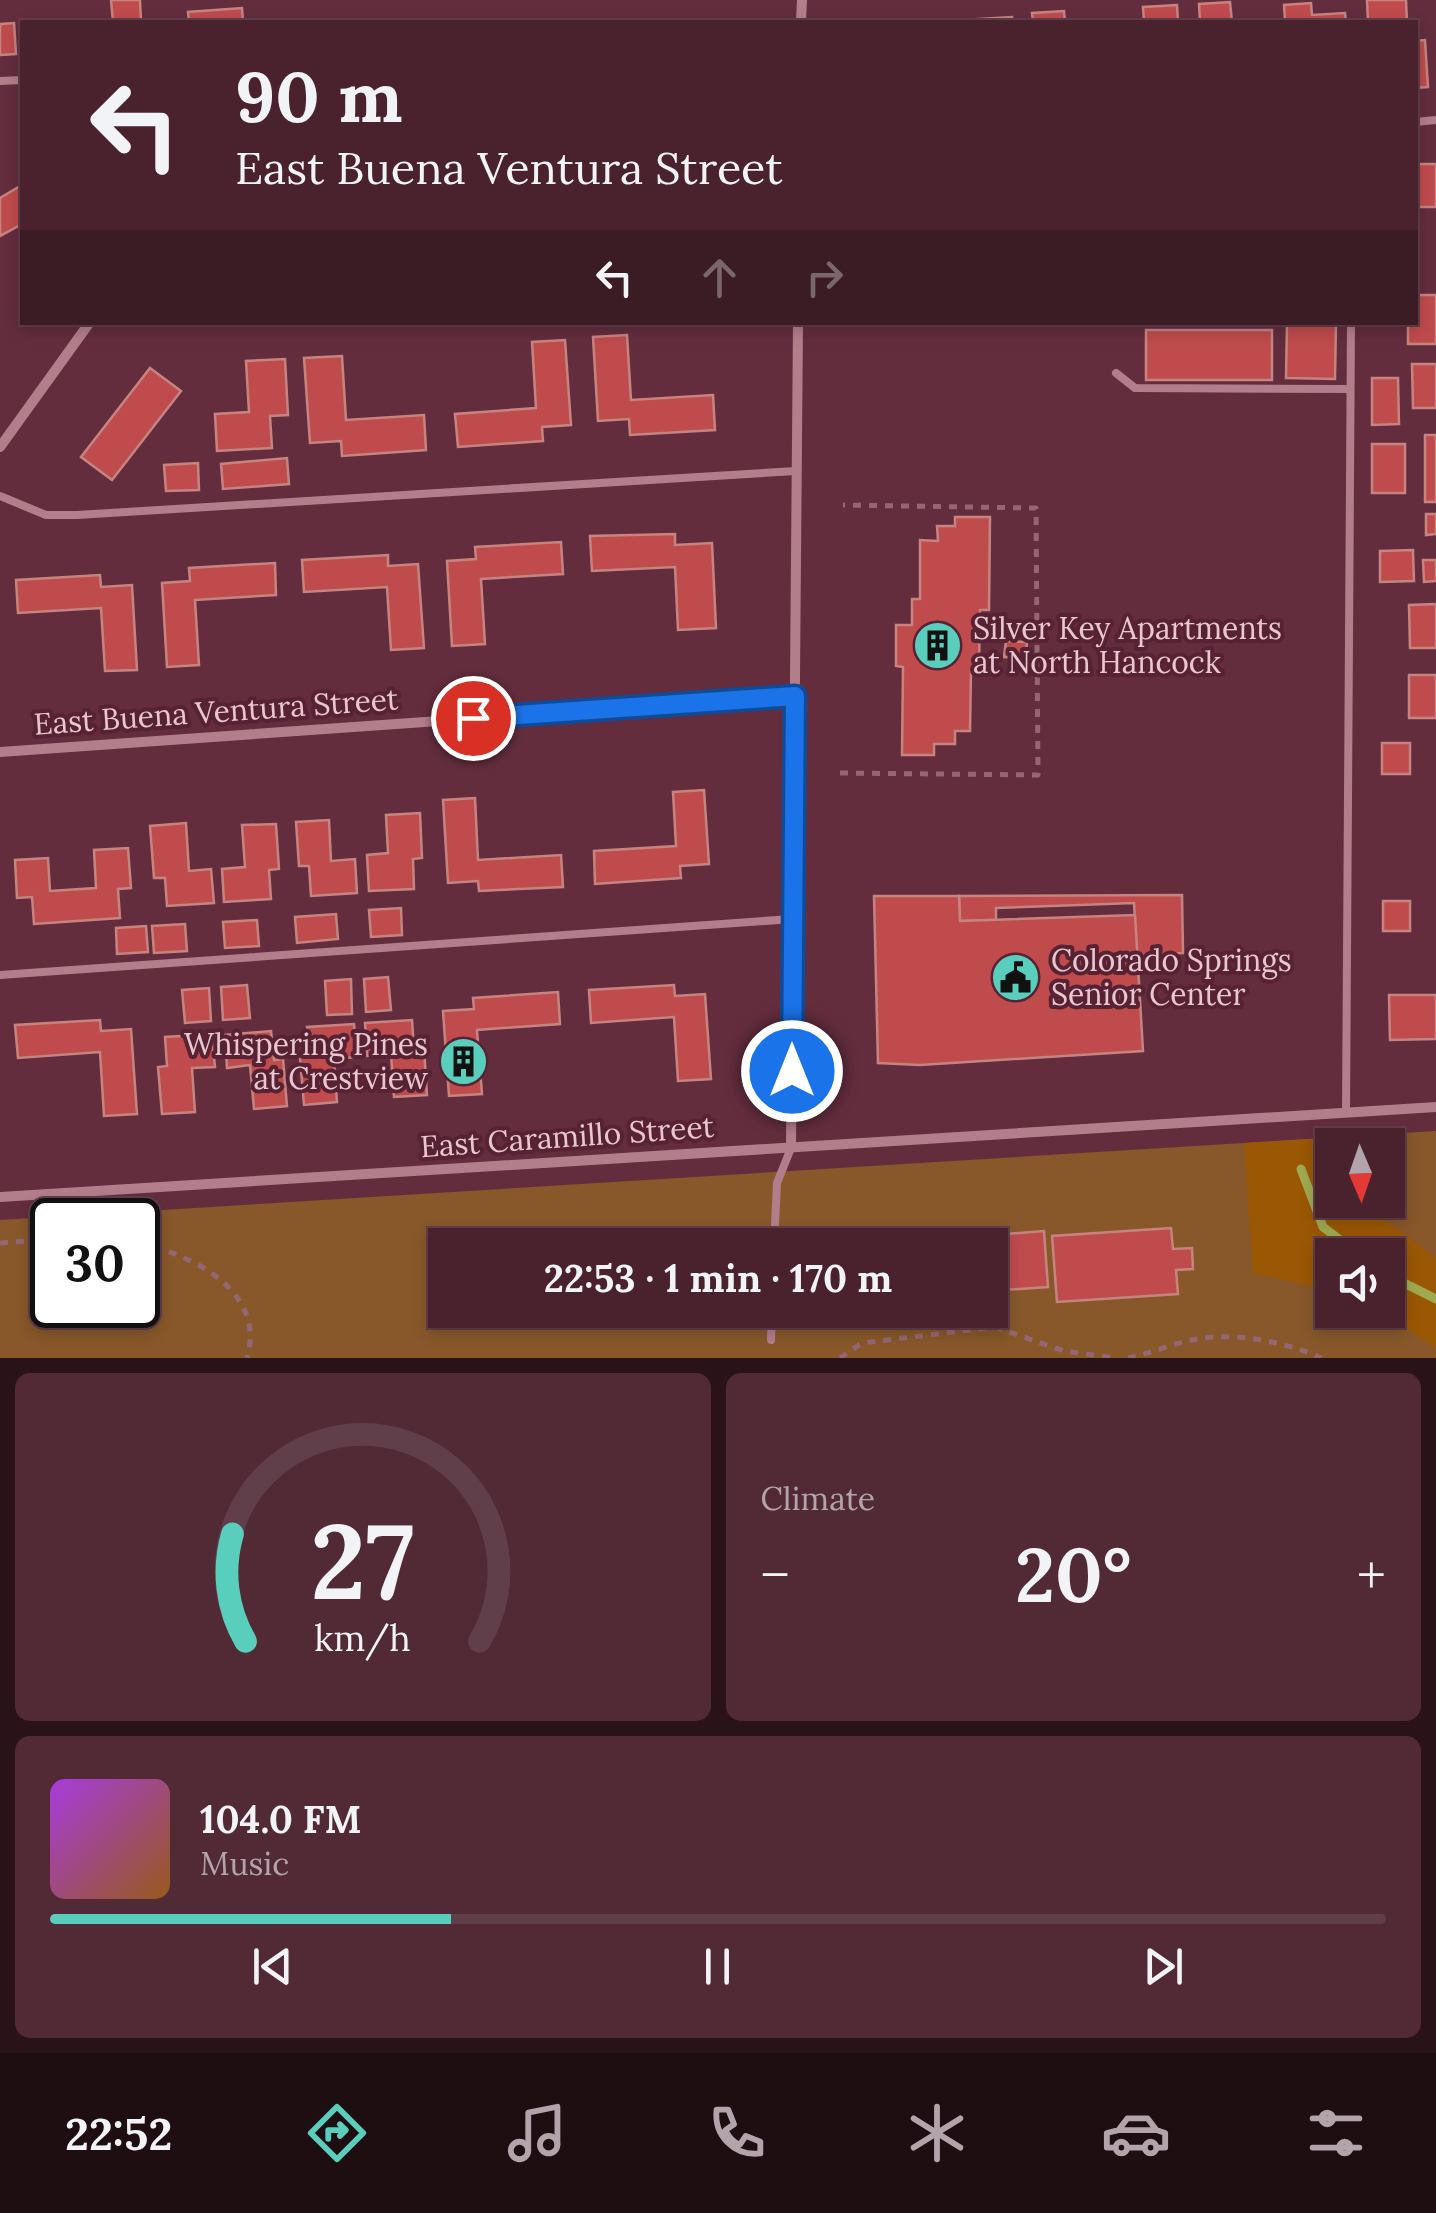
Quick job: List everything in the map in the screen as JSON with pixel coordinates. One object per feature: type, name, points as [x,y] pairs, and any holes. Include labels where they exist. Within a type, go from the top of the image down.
[{"type":"street","points":[[0,447],[88,325]]},
{"type":"street","points":[[791,1148],[798,325]]},
{"type":"street","name":"East Buena Ventura Street","points":[[0,752],[795,696]]},
{"type":"street","name":"East Caramillo Street","points":[[0,1197],[1436,1107]]},
{"type":"lane","points":[[1346,1112],[1350,325]]},
{"type":"lane","points":[[1116,372],[1135,388],[1350,389]]},
{"type":"lane","points":[[0,496],[46,515],[77,516],[796,471]]},
{"type":"lane","points":[[0,975],[792,919]]},
{"type":"lane","points":[[775,1228],[777,1183],[791,1148]]},
{"type":"lane","points":[[771,1328],[771,1340]]},
{"type":"path","points":[[840,773],[1038,775],[1036,508],[843,505]]},
{"type":"path","points":[[0,1243],[30,1241]]},
{"type":"path","points":[[160,1251],[196,1262],[223,1279],[238,1299],[248,1328],[247,1358]]},
{"type":"path","points":[[840,1358],[862,1344],[995,1326],[1064,1351],[1115,1358]]},
{"type":"path","points":[[1128,1358],[1201,1338],[1224,1337],[1302,1350],[1321,1358]]},
{"type":"shaded area","points":[[1436,1131],[1436,1358],[0,1358],[0,1220],[30,1218],[30,1328],[160,1328],[160,1210],[1315,1138],[1315,1218],[1405,1218],[1405,1133]]},
{"type":"shaded area","points":[[1315,1139],[1315,1218],[1382,1218],[1436,1258],[1436,1349],[1405,1327],[1405,1238],[1315,1238],[1315,1287],[1253,1273],[1244,1143]]},
{"type":"building","points":[[111,0],[140,0],[141,20],[113,20]]},
{"type":"building","points":[[1367,0],[1406,0],[1407,20],[1368,20]]},
{"type":"building","points":[[1230,2],[1232,20],[1200,20],[1199,4]]},
{"type":"building","points":[[1311,3],[1312,15],[1345,13],[1346,20],[1285,20],[1284,5]]},
{"type":"building","points":[[1177,5],[1178,20],[1144,20],[1143,7]]},
{"type":"building","points":[[242,8],[243,20],[189,20],[188,12]]},
{"type":"building","points":[[1064,11],[1065,20],[1033,20],[1032,13]]},
{"type":"building","points":[[1012,17],[1013,20],[962,20]]},
{"type":"building","points":[[14,23],[16,54],[0,55],[0,24]]},
{"type":"building","points":[[1425,40],[1428,87],[1418,88],[1418,41]]},
{"type":"building","points":[[1418,164],[1436,164],[1436,207],[1418,207]]},
{"type":"building","points":[[20,186],[20,225],[0,236],[0,198]]},
{"type":"building","points":[[1418,295],[1436,295],[1436,344],[1408,344],[1408,325],[1418,325]]},
{"type":"building","points":[[1287,325],[1336,325],[1335,379],[1286,378]]},
{"type":"building","points":[[1146,330],[1272,330],[1272,380],[1146,380]]},
{"type":"building","points":[[627,335],[631,400],[713,395],[715,430],[630,435],[629,419],[598,421],[593,337]]},
{"type":"building","points":[[565,340],[571,425],[542,427],[543,441],[458,447],[455,414],[536,408],[532,342]]},
{"type":"building","points":[[342,356],[346,420],[424,415],[426,450],[342,456],[341,441],[310,443],[304,358]]},
{"type":"building","points":[[285,359],[288,415],[270,416],[272,448],[217,451],[215,414],[249,412],[246,361]]},
{"type":"building","points":[[1412,364],[1436,364],[1436,408],[1413,408]]},
{"type":"building","points":[[150,368],[181,391],[112,480],[81,457]]},
{"type":"building","points":[[1372,378],[1398,378],[1399,424],[1372,425]]},
{"type":"building","points":[[1425,435],[1436,435],[1436,502],[1425,502]]},
{"type":"building","points":[[1372,444],[1405,444],[1405,493],[1372,493]]},
{"type":"building","points":[[287,458],[289,484],[223,489],[221,464]]},
{"type":"building","points":[[198,463],[199,490],[166,491],[164,465]]},
{"type":"building","points":[[1426,514],[1436,514],[1436,534],[1426,535]]},
{"type":"building","name":"Silver Key Apartments at North Hancock","points":[[955,517],[990,517],[989,610],[980,610],[979,671],[971,671],[970,731],[955,731],[955,744],[934,744],[934,755],[902,755],[903,667],[896,666],[896,625],[912,625],[912,599],[920,599],[920,540],[938,541],[937,526],[955,526]]},
{"type":"building","points":[[675,534],[675,545],[712,543],[716,628],[678,630],[675,567],[592,571],[590,536]]},
{"type":"building","points":[[561,542],[563,574],[481,579],[485,644],[452,646],[447,561],[476,559],[475,547]]},
{"type":"building","points":[[1413,550],[1414,581],[1380,582],[1380,551]]},
{"type":"building","points":[[388,555],[388,566],[418,564],[424,648],[391,650],[387,587],[304,592],[302,560]]},
{"type":"building","points":[[1423,560],[1436,560],[1436,581],[1424,582]]},
{"type":"building","points":[[275,563],[276,595],[195,600],[199,665],[167,667],[162,583],[190,581],[189,568]]},
{"type":"building","points":[[100,575],[101,587],[132,585],[137,670],[105,671],[101,608],[18,613],[16,580]]},
{"type":"building","points":[[1436,604],[1436,648],[1410,648],[1409,605]]},
{"type":"building","points":[[1006,641],[1027,642],[1026,659],[1004,657]]},
{"type":"building","points":[[1409,675],[1436,675],[1436,718],[1409,718]]},
{"type":"building","points":[[1382,743],[1410,743],[1410,774],[1382,774]]},
{"type":"building","points":[[704,790],[709,864],[680,866],[681,878],[595,884],[594,851],[676,846],[673,792]]},
{"type":"building","points":[[475,798],[478,860],[561,855],[563,887],[479,891],[478,881],[448,883],[443,800]]},
{"type":"building","points":[[420,813],[422,858],[413,859],[414,889],[369,891],[367,855],[388,853],[386,815]]},
{"type":"building","points":[[329,820],[331,861],[355,859],[357,893],[311,896],[309,866],[299,866],[296,822]]},
{"type":"building","points":[[186,823],[189,871],[211,869],[214,903],[167,906],[165,878],[154,878],[150,826]]},
{"type":"building","points":[[276,824],[279,869],[269,870],[271,899],[224,902],[222,869],[245,867],[242,825]]},
{"type":"building","points":[[128,848],[131,888],[118,889],[120,918],[34,924],[32,897],[17,898],[15,860],[48,858],[50,891],[96,888],[94,850]]},
{"type":"building","points":[[1182,895],[1183,953],[1137,955],[1134,903],[996,908],[996,920],[960,921],[959,896]]},
{"type":"building","points":[[874,896],[959,896],[960,921],[1135,915],[1143,1051],[920,1065],[878,1063]]},
{"type":"building","points":[[1383,901],[1410,901],[1410,931],[1383,931]]},
{"type":"building","points":[[401,908],[402,935],[371,937],[369,910]]},
{"type":"building","points":[[336,914],[338,939],[297,943],[295,917]]},
{"type":"building","points":[[257,920],[259,946],[225,948],[223,922]]},
{"type":"building","points":[[185,924],[187,951],[154,953],[152,926]]},
{"type":"building","points":[[146,926],[148,952],[117,954],[116,928]]},
{"type":"building","points":[[388,977],[391,1010],[366,1012],[364,979]]},
{"type":"building","points":[[351,979],[352,1014],[327,1015],[325,981]]},
{"type":"building","points":[[247,985],[250,1018],[223,1020],[221,987]]},
{"type":"building","points":[[674,985],[675,996],[705,994],[711,1079],[678,1081],[674,1017],[591,1023],[589,990]]},
{"type":"building","points":[[209,988],[211,1021],[185,1023],[182,990]]},
{"type":"building","name":"Whispering Pines at Crestview","points":[[558,992],[560,1024],[477,1030],[482,1094],[449,1096],[443,1011],[474,1009],[473,998]]},
{"type":"building","points":[[1389,995],[1436,995],[1436,1039],[1390,1040]]},
{"type":"building","points":[[100,1020],[101,1031],[131,1029],[137,1114],[104,1116],[100,1052],[18,1058],[15,1025]]},
{"type":"building","points":[[412,1020],[414,1049],[424,1048],[427,1095],[394,1097],[391,1054],[367,1056],[365,1023]]},
{"type":"building","points":[[354,1024],[357,1057],[334,1059],[337,1102],[304,1105],[300,1058],[310,1057],[307,1027]]},
{"type":"building","points":[[271,1031],[274,1060],[283,1059],[287,1106],[254,1109],[250,1065],[227,1068],[225,1035]]},
{"type":"building","points":[[212,1034],[215,1067],[192,1068],[195,1112],[162,1114],[158,1067],[167,1066],[165,1037]]},
{"type":"building","points":[[1171,1228],[1173,1249],[1192,1248],[1193,1269],[1176,1270],[1178,1294],[1057,1302],[1052,1236]]},
{"type":"building","points":[[1044,1231],[1048,1287],[1008,1290],[1008,1234]]},
{"type":"waterway","points":[[1301,1169],[1323,1227],[1338,1238]]},
{"type":"waterway","points":[[1405,1284],[1436,1299]]},
{"type":"place","name":"Silver Key Apartments at North Hancock","points":[[938,646]]},
{"type":"place","name":"Colorado Springs Senior Center","points":[[1016,978]]},
{"type":"place","name":"Whispering Pines at Crestview","points":[[463,1062]]},
{"type":"route","points":[[473,718],[795,696],[792,1071]]}]
